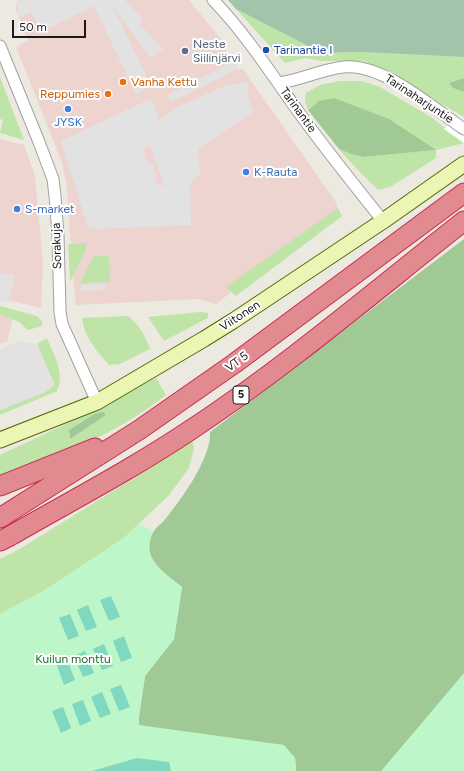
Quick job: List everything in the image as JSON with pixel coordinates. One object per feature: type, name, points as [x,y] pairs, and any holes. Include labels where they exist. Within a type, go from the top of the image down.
[{"type":"highway","name":"VT 5","points":[[0,518],[139,430],[235,363],[464,193]]},
{"type":"highway","name":"5","points":[[0,540],[127,469],[192,429],[265,378],[464,221]]},
{"type":"highway","points":[[0,486],[139,430]]},
{"type":"main road","name":"Viitonen","points":[[0,440],[96,402],[233,321],[464,164]]},
{"type":"street","name":"Tarinantie","points":[[213,0],[224,11],[342,169],[383,220]]},
{"type":"street","name":"Sorakuja","points":[[0,46],[39,142],[52,179],[58,235],[59,300],[62,324],[96,402]]},
{"type":"street","name":"Tarinaharjuntie","points":[[279,83],[291,82],[344,67],[356,67],[369,70],[380,74],[404,87],[464,130]]},
{"type":"shaded area","points":[[18,0],[189,0],[226,45],[225,72],[243,69],[337,204],[337,211],[216,304],[198,299],[76,305],[67,187],[62,163],[16,47],[28,40],[16,9]]},
{"type":"shaded area","points":[[125,0],[143,19],[139,23],[163,50],[151,58],[113,7],[151,86],[137,94],[134,90],[94,6],[41,32],[32,12],[19,17],[17,7],[18,1]]},
{"type":"shaded area","points":[[235,61],[239,69],[171,102],[167,95]]},
{"type":"shaded area","points":[[248,82],[248,98],[254,111],[198,149],[200,175],[190,183],[191,225],[96,229],[88,227],[61,141],[150,99],[154,105],[159,120],[176,108],[227,85]],"holes":[[[150,145],[164,185],[158,186],[153,164],[146,160],[143,149]]]},
{"type":"shaded area","name":"S-market","points":[[0,139],[24,145],[35,176],[43,263],[41,308],[0,298]]},
{"type":"shaded area","points":[[0,272],[15,276],[8,302],[0,300]]},
{"type":"shaded area","points":[[105,284],[105,290],[81,291],[81,285]]},
{"type":"shaded area","points":[[0,308],[14,312],[7,342],[0,344]]},
{"type":"shaded area","points":[[19,341],[37,344],[55,385],[45,392],[0,410],[0,349]]},
{"type":"green space","points":[[228,0],[464,0],[464,57],[360,52],[322,53],[236,9]]},
{"type":"green space","points":[[236,9],[322,53],[360,52],[464,57],[464,78],[449,83],[453,88],[464,92],[464,117],[384,69],[362,61],[321,61],[306,58],[285,63]]},
{"type":"green space","points":[[0,77],[24,140],[0,133],[3,120],[0,119]]},
{"type":"green space","points":[[464,78],[464,92],[453,88],[449,83]]},
{"type":"green space","points":[[339,81],[362,81],[380,87],[431,117],[464,143],[436,150],[436,158],[390,187],[378,190],[339,149],[363,157],[435,150],[319,101],[308,110],[305,101],[306,93],[320,85]]},
{"type":"green space","points":[[334,98],[389,119],[436,150],[363,157],[339,149],[308,110],[319,101]]},
{"type":"green space","points":[[338,208],[342,216],[236,296],[226,287]]},
{"type":"green space","points":[[464,239],[464,771],[296,771],[295,758],[139,725],[55,742],[139,716],[145,676],[174,639],[182,587],[165,574],[153,562],[150,551],[150,541],[155,529],[173,510],[195,477],[206,453],[210,432]]},
{"type":"green space","points":[[86,243],[86,250],[70,282],[68,244]]},
{"type":"green space","points":[[94,256],[109,256],[110,282],[80,283]]},
{"type":"green space","points":[[0,306],[37,316],[42,321],[42,326],[28,330],[19,322],[0,314]]},
{"type":"green space","points":[[200,312],[208,313],[208,318],[164,341],[148,317]]},
{"type":"green space","points":[[128,316],[142,331],[150,349],[120,364],[109,365],[88,338],[82,318]]},
{"type":"green space","points":[[47,338],[58,364],[60,378],[57,391],[0,415],[0,410],[45,392],[54,385],[37,344]]},
{"type":"green space","points":[[156,378],[166,395],[147,409],[107,433],[65,453],[0,480],[0,455],[85,415]],"holes":[[[94,414],[106,415],[70,438],[69,430]]]},
{"type":"green space","points":[[103,412],[106,415],[70,439],[69,430],[94,414]]},
{"type":"green space","points":[[192,438],[194,449],[189,468],[169,495],[124,538],[42,592],[0,614],[0,559],[18,550],[166,458]]},
{"type":"green space","name":"Kuilun monttu","points":[[138,524],[153,531],[149,540],[149,550],[155,563],[165,574],[182,587],[174,639],[145,676],[139,725],[284,745],[295,758],[296,771],[0,771],[0,614],[42,592],[124,538]]},
{"type":"green space","points":[[111,596],[120,617],[109,621],[100,600]]},
{"type":"green space","points":[[88,605],[97,627],[86,631],[77,610]]},
{"type":"green space","points":[[70,614],[79,636],[68,640],[59,618]]},
{"type":"green space","points":[[124,636],[132,658],[121,662],[113,641]]},
{"type":"green space","points":[[104,644],[113,666],[102,670],[93,649]]},
{"type":"green space","points":[[85,651],[94,673],[83,677],[74,656]]},
{"type":"green space","points":[[67,659],[75,680],[64,685],[56,663]]},
{"type":"green space","points":[[464,673],[464,771],[382,771],[382,770]]},
{"type":"green space","points":[[121,685],[130,707],[119,711],[110,689]]},
{"type":"green space","points":[[102,692],[111,714],[100,718],[91,697]]},
{"type":"green space","points":[[83,700],[91,721],[80,726],[72,704]]},
{"type":"green space","points":[[63,707],[71,728],[61,733],[52,711]]},
{"type":"green space","points":[[137,758],[169,762],[171,771],[92,771]]},
{"type":"pier","points":[[460,117],[464,120],[464,143],[444,129]]},
{"type":"place","name":"Tarinantie I","points":[[266,50]]},
{"type":"place","name":"Neste Siilinjärvi","points":[[185,51]]},
{"type":"place","name":"Vanha Kettu","points":[[123,82]]},
{"type":"place","name":"Reppumies","points":[[108,94]]},
{"type":"place","name":"JYSK","points":[[68,109]]},
{"type":"place","name":"K-Rauta","points":[[246,172]]},
{"type":"place","name":"S-market","points":[[17,209]]}]
